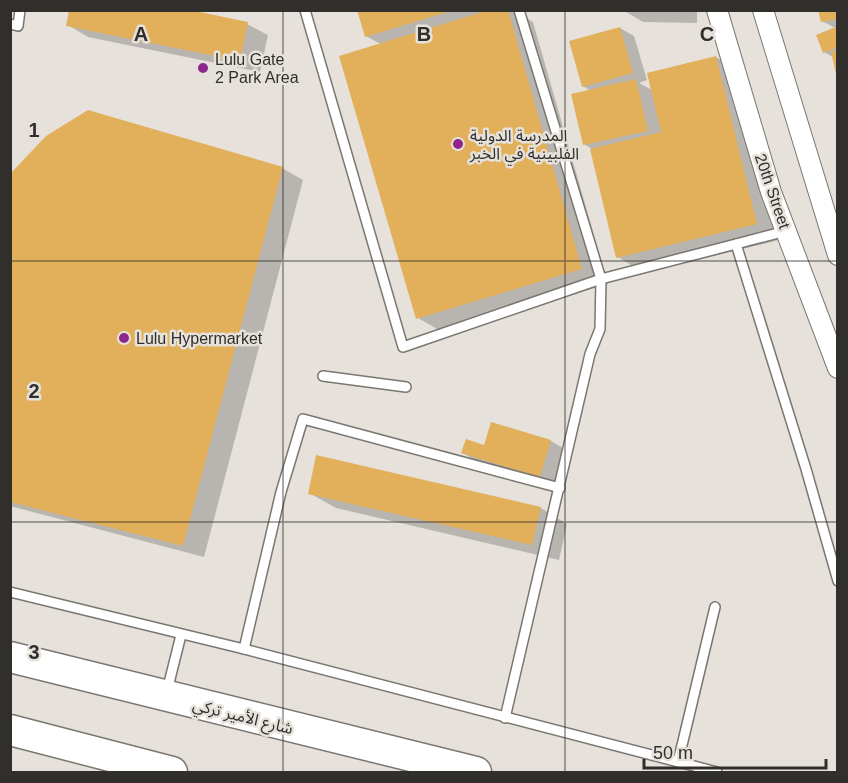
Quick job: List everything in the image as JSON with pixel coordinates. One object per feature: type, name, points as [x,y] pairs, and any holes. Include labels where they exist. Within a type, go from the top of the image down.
[{"type":"main road","name":"شارع الأمير تركي","points":[[10,657],[476,772]]},
{"type":"main road","points":[[10,729],[172,772]]},
{"type":"street","name":"20th Street","points":[[717,10],[771,192],[837,368]]},
{"type":"street","points":[[763,10],[837,255]]},
{"type":"lane","points":[[10,24],[18,26],[20,10]]},
{"type":"lane","points":[[305,10],[403,347],[601,279],[787,231]]},
{"type":"lane","points":[[506,718],[526,637],[539,564],[560,488],[590,354],[600,329],[601,279],[519,10]]},
{"type":"lane","points":[[736,244],[806,469],[837,581]]},
{"type":"lane","points":[[323,376],[406,387]]},
{"type":"lane","points":[[244,649],[281,492],[303,419],[560,488]]},
{"type":"lane","points":[[10,592],[244,649],[717,772]]},
{"type":"lane","points":[[678,762],[715,607]]},
{"type":"lane","points":[[166,696],[181,635]]},
{"type":"building","points":[[69,10],[190,10],[248,22],[240,61],[66,26]]},
{"type":"building","points":[[357,10],[451,10],[451,11],[365,37]]},
{"type":"building","points":[[489,10],[508,10],[582,269],[416,319],[339,56]]},
{"type":"building","points":[[818,10],[838,10],[838,19],[821,22]]},
{"type":"building","points":[[838,26],[838,47],[823,53],[816,35]]},
{"type":"building","points":[[620,27],[633,73],[582,87],[569,41]]},
{"type":"building","points":[[838,50],[838,78],[837,78],[831,52]]},
{"type":"building","points":[[716,56],[757,224],[616,258],[590,149],[661,132],[647,73]]},
{"type":"building","points":[[636,79],[648,131],[583,145],[571,94]]},
{"type":"building","name":"Lulu Hypermarket","points":[[88,110],[283,167],[183,546],[10,502],[10,174],[46,136]]},
{"type":"building","points":[[491,422],[551,440],[540,477],[461,453],[466,439],[484,445]]},
{"type":"building","points":[[316,455],[541,507],[532,545],[308,494]]},
{"type":"place","name":"Lulu Gate 2 Park Area","points":[[203,68]]},
{"type":"place","name":"المدرسة الدولية الفلبينية في الخبر","points":[[458,144]]},
{"type":"place","name":"Lulu Hypermarket","points":[[124,338]]}]
